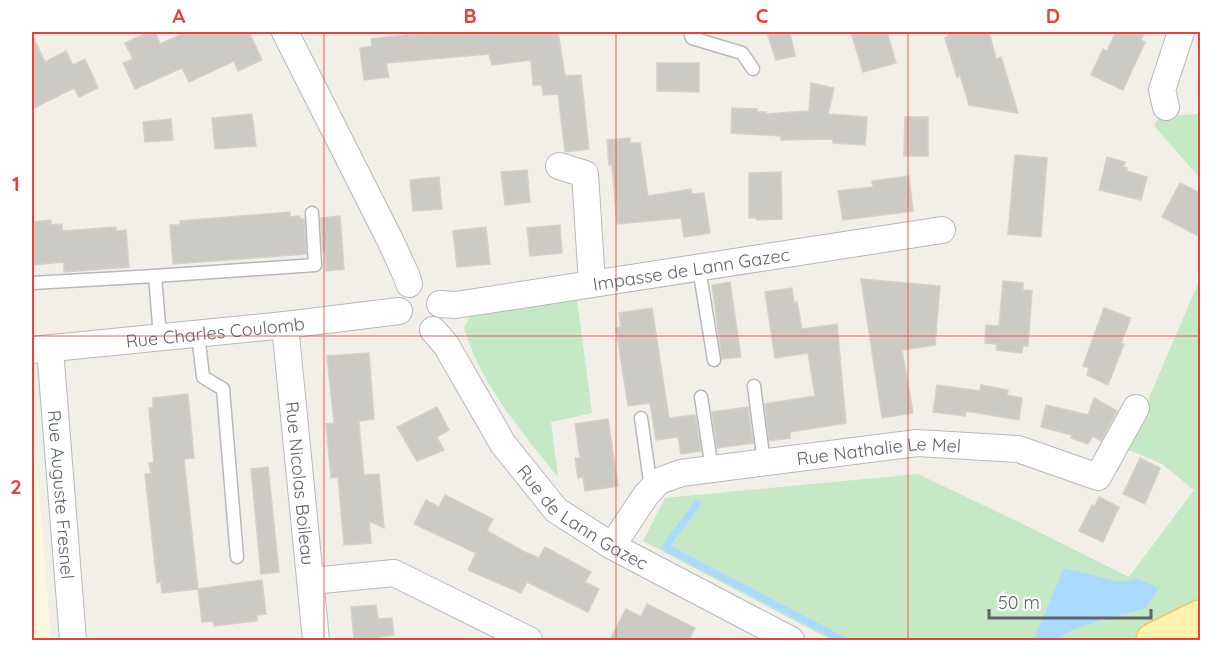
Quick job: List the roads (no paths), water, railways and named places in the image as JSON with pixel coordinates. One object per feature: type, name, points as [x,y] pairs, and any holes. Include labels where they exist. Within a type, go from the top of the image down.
[{"type":"main road","points":[[1153,640],[1200,617]]},
{"type":"street","points":[[285,32],[391,242],[408,284]]},
{"type":"street","points":[[1166,107],[1162,90],[1181,32]]},
{"type":"street","points":[[559,166],[585,174],[592,283]]},
{"type":"street","name":"Impasse de Lann Gazec","points":[[440,304],[456,305],[942,230]]},
{"type":"street","points":[[408,284],[423,289],[440,304],[444,315],[441,323],[434,330],[422,330],[403,318],[394,303],[398,292],[408,284]]},
{"type":"street","name":"Rue Charles Coulomb","points":[[41,349],[285,325],[399,311]]},
{"type":"street","name":"Rue Nicolas Boileau","points":[[285,325],[316,640]]},
{"type":"street","name":"Rue de Lann Gazec","points":[[434,330],[446,345],[503,444],[556,510],[612,546],[791,640]]},
{"type":"street","name":"Rue Auguste Fresnel","points":[[41,349],[73,640]]},
{"type":"street","name":"Rue Nathalie Le Mel","points":[[612,546],[659,481],[681,473],[917,443],[1018,449],[1098,477],[1136,408]]},
{"type":"street","points":[[310,581],[394,573],[529,640]]},
{"type":"lane","points":[[690,32],[692,38],[742,53],[753,69]]},
{"type":"lane","points":[[32,283],[315,265],[312,213]]},
{"type":"lane","points":[[699,268],[714,360]]},
{"type":"lane","points":[[156,276],[160,338]]},
{"type":"lane","points":[[198,334],[203,377],[223,389],[237,557]]},
{"type":"lane","points":[[754,386],[764,463]]},
{"type":"lane","points":[[701,397],[712,469]]},
{"type":"lane","points":[[641,418],[651,490]]},
{"type":"water","points":[[1064,568],[1120,582],[1138,579],[1159,588],[1146,608],[1070,631],[1057,640],[1034,640]]},
{"type":"waterway","points":[[697,504],[665,547],[843,640]]}]
